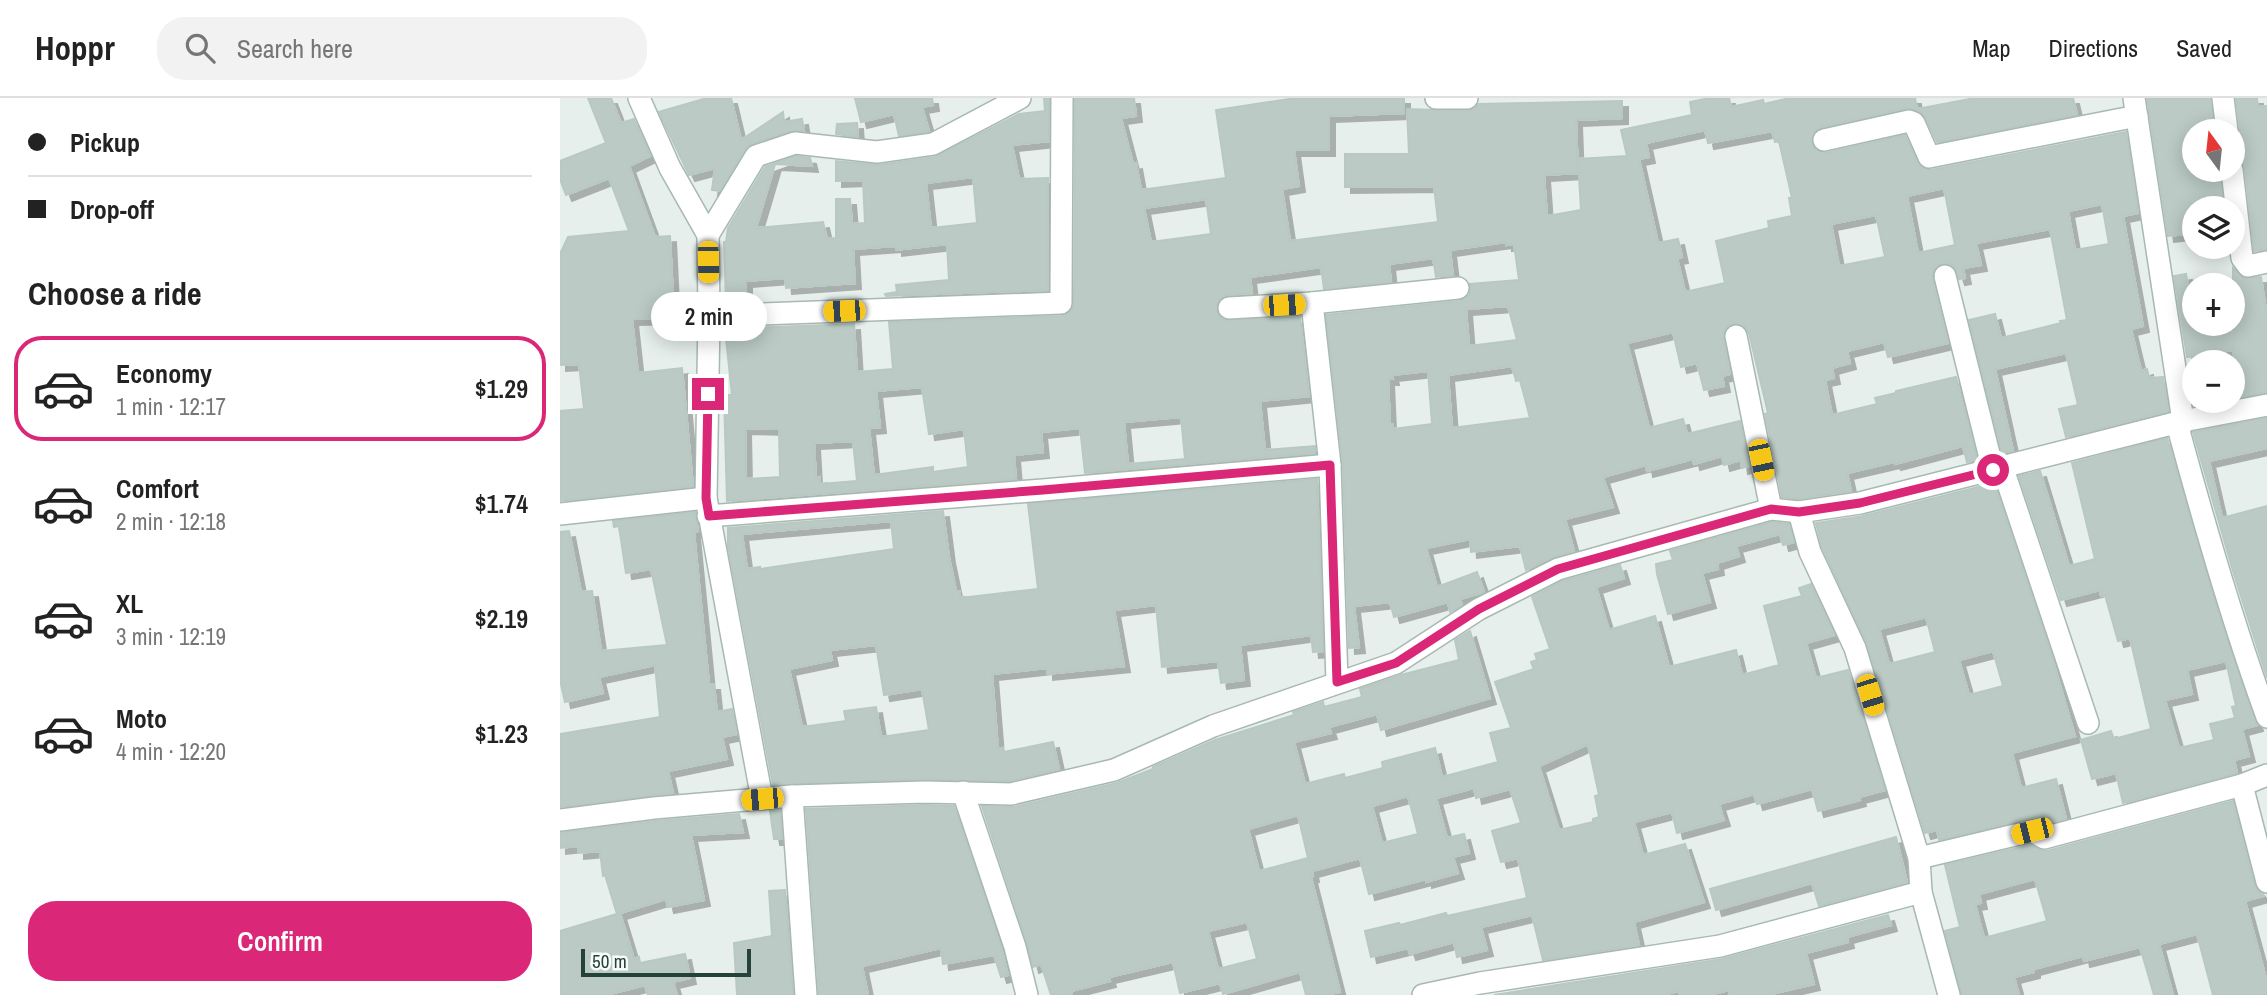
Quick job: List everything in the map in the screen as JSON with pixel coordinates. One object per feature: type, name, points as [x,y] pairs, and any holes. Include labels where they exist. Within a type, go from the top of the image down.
[{"type":"street","points":[[639,98],[670,169],[708,235],[707,507],[762,799]]},
{"type":"street","points":[[708,235],[756,156],[795,143],[877,152],[933,144],[1020,98]]},
{"type":"street","points":[[709,316],[1061,303],[1062,98]]},
{"type":"street","points":[[1436,98],[1467,98]]},
{"type":"street","points":[[2223,98],[2226,119]]},
{"type":"street","points":[[1824,140],[1909,121],[1914,123],[1929,157],[2136,107],[2183,421],[2179,431],[2260,680],[2267,717]]},
{"type":"street","points":[[2233,182],[2242,258],[2248,266],[2267,262]]},
{"type":"street","points":[[1945,276],[1997,468],[2088,723]]},
{"type":"street","points":[[1229,308],[1312,303],[1458,288]]},
{"type":"street","points":[[1312,303],[1330,465],[1337,682]]},
{"type":"street","points":[[1736,336],[1771,509]]},
{"type":"street","points":[[560,820],[654,808],[792,796],[1012,793],[1114,769],[1213,726],[1396,663],[1479,609],[1558,569],[1771,509],[1799,512],[1860,503],[2183,421],[2267,405]]},
{"type":"street","points":[[560,514],[1043,490],[1330,465]]},
{"type":"street","points":[[1799,512],[1810,552],[1855,648],[1919,858],[1921,892],[1949,995]]},
{"type":"street","points":[[1919,858],[2032,831],[2044,838],[2242,785],[2267,775]]},
{"type":"street","points":[[2242,785],[2267,882]]},
{"type":"street","points":[[963,792],[1015,947],[1027,995]]},
{"type":"street","points":[[792,796],[806,995]]},
{"type":"street","points":[[1423,995],[1480,983],[1720,946],[1921,892]]},
{"type":"building","points":[[588,98],[611,98],[621,123],[634,119],[650,156],[629,166],[655,237],[670,236],[674,318],[632,319],[638,373],[682,368],[693,486],[560,501],[560,411],[584,409],[579,364],[560,365],[560,254],[568,237],[629,231],[609,178],[566,195],[560,179],[560,161],[606,143]]},
{"type":"building","points":[[707,98],[731,98],[741,140],[783,112],[784,122],[802,119],[804,131],[791,131],[751,144],[745,149],[719,191],[712,190],[715,168],[689,175],[659,112]]},
{"type":"building","points":[[855,98],[932,98],[933,105],[922,107],[929,131],[899,136],[894,114],[861,122]]},
{"type":"building","points":[[1044,98],[1049,98],[1049,141],[1012,145],[1019,179],[1048,178],[1048,290],[886,296],[885,294],[897,292],[896,285],[949,280],[947,244],[896,250],[896,246],[853,249],[855,283],[786,288],[785,278],[746,281],[746,301],[726,302],[724,242],[728,228],[765,167],[796,156],[810,158],[812,166],[775,164],[756,228],[823,222],[827,239],[836,238],[836,199],[850,199],[852,224],[865,223],[863,180],[836,181],[836,161],[879,165],[935,157],[1019,114],[1045,111]],"holes":[[[973,177],[977,223],[931,228],[926,183]]]},
{"type":"building","points":[[1075,98],[1134,98],[1136,116],[1121,118],[1133,164],[1136,163],[1141,190],[1226,178],[1216,110],[1296,98],[1404,98],[1404,113],[1329,116],[1329,150],[1294,150],[1299,186],[1282,189],[1290,241],[1438,222],[1434,186],[1345,187],[1345,154],[1409,154],[1407,109],[1467,111],[1479,104],[1622,101],[1622,118],[1576,120],[1578,173],[1544,175],[1547,216],[1581,210],[1578,159],[1627,156],[1621,130],[1692,115],[1690,102],[1729,98],[1731,107],[1790,98],[1915,98],[1917,109],[1975,98],[2073,98],[2077,115],[1937,142],[1925,117],[1919,111],[1907,108],[1821,127],[1815,131],[1811,142],[1815,149],[1826,153],[1905,135],[1920,167],[1931,170],[2126,132],[2138,213],[2123,216],[2143,326],[2131,329],[2141,371],[2147,369],[2149,378],[2163,377],[2168,411],[2066,437],[2059,409],[2078,405],[2066,353],[1995,369],[2013,451],[2002,453],[1969,320],[1995,314],[2001,338],[2067,320],[2050,229],[1976,243],[1981,265],[1963,268],[1965,278],[1959,279],[1955,267],[1949,264],[1943,263],[1935,267],[1932,279],[1948,343],[1888,357],[1884,342],[1847,351],[1850,363],[1832,368],[1834,378],[1825,380],[1832,415],[1877,404],[1875,398],[1896,391],[1956,377],[1977,460],[1967,462],[1963,446],[1895,464],[1894,462],[1847,473],[1851,491],[1799,499],[1782,497],[1765,414],[1768,413],[1749,333],[1745,327],[1734,323],[1724,331],[1730,374],[1722,376],[1724,386],[1704,390],[1697,363],[1681,367],[1673,332],[1627,343],[1649,428],[1683,419],[1687,434],[1740,421],[1749,466],[1742,468],[1741,460],[1724,465],[1722,456],[1694,464],[1693,459],[1647,471],[1646,465],[1603,477],[1613,507],[1565,519],[1574,551],[1552,557],[1526,570],[1520,546],[1471,552],[1470,539],[1426,548],[1437,587],[1477,572],[1484,592],[1460,599],[1462,605],[1450,612],[1448,602],[1394,617],[1390,602],[1354,606],[1359,647],[1349,648],[1343,465],[1326,315],[1459,301],[1470,294],[1470,284],[1519,280],[1514,244],[1506,245],[1506,242],[1450,250],[1453,275],[1436,277],[1433,258],[1389,264],[1391,282],[1324,289],[1321,267],[1250,277],[1252,293],[1221,298],[1216,309],[1218,316],[1224,320],[1300,317],[1309,396],[1260,401],[1265,450],[1315,446],[1315,453],[1085,473],[1080,428],[1041,432],[1043,452],[1014,455],[1016,479],[727,501],[724,395],[732,395],[725,329],[854,324],[857,372],[893,369],[889,322],[1061,316],[1072,310]],"holes":[[[1705,130],[1708,143],[1772,131],[1775,142],[1779,141],[1792,198],[1789,198],[1792,216],[1768,221],[1769,228],[1716,241],[1725,283],[1685,292],[1677,258],[1682,257],[1678,239],[1658,243],[1639,159],[1649,157],[1646,143]],[[1944,188],[1955,245],[1918,253],[1907,196]],[[1206,199],[1211,234],[1151,242],[1144,208]],[[2102,204],[2109,244],[2075,250],[2068,211]],[[1876,215],[1885,257],[1839,266],[1831,224]],[[1508,306],[1517,340],[1469,346],[1466,309]],[[1512,366],[1516,381],[1520,380],[1530,418],[1452,428],[1448,375]],[[1428,371],[1432,424],[1393,429],[1393,424],[1390,424],[1388,379],[1393,379],[1392,375]],[[922,387],[929,434],[964,429],[968,467],[933,472],[933,467],[874,475],[869,428],[880,427],[876,391]],[[1181,417],[1185,459],[1128,464],[1124,422]],[[745,428],[779,429],[780,477],[746,479]],[[853,441],[857,481],[820,484],[820,477],[816,478],[814,443]]]},
{"type":"building","points":[[2147,98],[2210,98],[2213,119],[2182,119],[2182,182],[2220,182],[2222,196],[2182,196],[2182,234],[2168,236]]},
{"type":"building","points":[[2236,98],[2257,98],[2258,107],[2267,106],[2267,249],[2254,251],[2245,169],[2245,119],[2239,119]]},
{"type":"building","points":[[857,123],[858,137],[836,134],[837,124]]},
{"type":"building","points":[[2182,275],[2182,326],[2174,276]]},
{"type":"building","points":[[2261,277],[2267,318],[2267,392],[2245,396],[2245,350],[2186,350],[2184,336],[2245,336],[2245,278]]},
{"type":"building","points":[[2267,418],[2267,448],[2209,461],[2222,518],[2267,506],[2267,678],[2193,432]]},
{"type":"building","points":[[2167,438],[2219,615],[2257,725],[2242,729],[2249,756],[2234,760],[2237,773],[2123,803],[2116,773],[2092,779],[2081,740],[2111,731],[2114,739],[2151,729],[2130,638],[2118,641],[2105,595],[2101,596],[2100,590],[2061,600],[2019,476],[2040,471],[2069,566],[2095,559],[2072,463]],"holes":[[[2226,661],[2236,706],[2232,707],[2235,718],[2210,724],[2214,740],[2179,748],[2165,700],[2192,694],[2187,670]]]},
{"type":"building","points":[[1317,479],[1323,651],[1313,652],[1311,635],[1240,645],[1244,680],[1221,683],[1218,661],[1162,667],[1156,605],[1114,610],[1124,666],[1047,674],[1047,668],[992,674],[998,749],[1003,748],[1004,752],[1053,742],[1059,769],[1010,781],[925,779],[773,785],[728,546],[728,528],[943,511],[949,557],[960,598],[1038,589],[1028,504]],"holes":[[[891,521],[894,549],[747,569],[742,534]],[[876,645],[884,695],[922,689],[929,730],[881,737],[876,707],[844,711],[846,721],[802,727],[789,669],[832,660],[830,650]]]},
{"type":"building","points":[[1994,483],[2048,644],[2075,736],[2012,753],[2021,788],[2056,779],[2066,819],[2046,824],[2029,818],[1939,840],[1937,830],[1925,833],[1867,644],[1822,547],[1816,523],[1863,516]],"holes":[[[1926,617],[1935,652],[1889,664],[1879,629]],[[1993,651],[2003,686],[1969,695],[1959,660]]]},
{"type":"building","points":[[695,512],[698,531],[694,532],[709,684],[714,684],[717,712],[732,709],[737,734],[722,737],[727,759],[668,771],[673,793],[560,807],[560,734],[660,717],[655,665],[599,677],[603,693],[565,702],[560,680],[560,532],[569,531],[581,592],[592,591],[601,651],[667,645],[651,569],[626,573],[619,526],[614,527],[613,521]]},
{"type":"building","points":[[1772,522],[1789,524],[1794,542],[1783,545],[1780,534],[1736,546],[1739,556],[1717,563],[1718,569],[1702,573],[1710,602],[1668,614],[1656,564],[1673,560],[1670,551]]},
{"type":"building","points":[[1620,565],[1624,578],[1596,587],[1609,630],[1655,616],[1669,667],[1736,650],[1742,675],[1779,665],[1764,606],[1802,596],[1799,588],[1811,584],[1834,635],[1806,643],[1816,678],[1848,670],[1885,790],[1818,811],[1812,789],[1757,804],[1754,794],[1719,804],[1724,820],[1677,833],[1672,812],[1634,822],[1643,855],[1685,844],[1704,902],[1634,922],[1639,945],[1543,960],[1532,915],[1481,927],[1487,950],[1457,957],[1454,942],[1410,954],[1408,948],[1371,957],[1365,931],[1527,898],[1518,858],[1501,862],[1492,831],[1521,823],[1510,789],[1476,798],[1474,788],[1436,798],[1447,838],[1464,834],[1469,853],[1453,857],[1458,873],[1369,894],[1360,858],[1312,871],[1311,877],[1340,992],[1306,995],[1300,972],[1223,994],[1220,983],[1180,993],[1173,962],[1109,977],[1110,981],[1071,991],[1072,995],[1051,995],[1041,964],[1033,967],[982,806],[1014,807],[1117,783],[1215,740],[1294,715],[1293,712],[1323,702],[1324,707],[1362,697],[1360,689],[1459,660],[1455,640],[1470,631],[1490,698],[1381,730],[1377,714],[1329,727],[1331,733],[1294,742],[1305,784],[1344,774],[1345,778],[1383,768],[1382,762],[1435,748],[1442,777],[1498,762],[1490,733],[1511,728],[1495,682],[1534,669],[1531,662],[1537,660],[1535,654],[1550,649],[1532,597],[1563,581]],"holes":[[[1588,744],[1599,795],[1595,796],[1599,817],[1593,819],[1593,822],[1559,830],[1539,766]],[[1408,796],[1418,834],[1382,843],[1372,806]],[[1298,815],[1308,858],[1259,871],[1248,829]],[[1247,922],[1257,959],[1218,969],[1208,931]]]},
{"type":"building","points":[[2233,801],[2254,885],[2263,896],[2245,901],[2267,982],[2267,995],[2213,995],[2197,934],[2159,944],[2173,995],[2154,995],[2140,947],[2084,961],[2083,956],[2034,969],[2034,972],[2014,977],[2019,995],[1962,995],[1945,931],[1960,927],[1945,865],[2030,845],[2047,851]],"holes":[[[2035,879],[2047,921],[1984,938],[1975,904],[1981,903],[1979,894]]]},
{"type":"building","points":[[954,806],[1008,975],[1001,977],[994,955],[943,964],[941,948],[862,966],[868,995],[819,995],[806,809]]},
{"type":"building","points":[[780,810],[782,839],[774,839],[770,811]]},
{"type":"building","points":[[739,814],[743,832],[691,835],[704,900],[668,907],[666,899],[617,914],[605,875],[603,876],[600,851],[578,853],[578,846],[560,848],[560,833]]},
{"type":"building","points":[[1896,837],[1907,882],[1819,906],[1812,883],[1716,910],[1710,889]]},
{"type":"building","points":[[785,890],[793,995],[737,995],[734,943],[772,936],[769,891]]},
{"type":"building","points":[[620,913],[634,959],[639,957],[640,963],[685,954],[690,978],[673,982],[677,995],[648,995],[645,985],[606,995],[560,995],[560,931]]},
{"type":"building","points":[[1888,915],[1891,925],[1847,937],[1848,942],[1806,953],[1814,984],[1767,995],[1730,995],[1729,990],[1709,995],[1680,995],[1679,991],[1663,995],[1494,995],[1722,959]]},
{"type":"route","points":[[708,394],[706,498],[709,516],[1330,465],[1337,682],[1396,663],[1479,609],[1558,569],[1771,509],[1799,512],[1860,503],[1993,470]]}]
